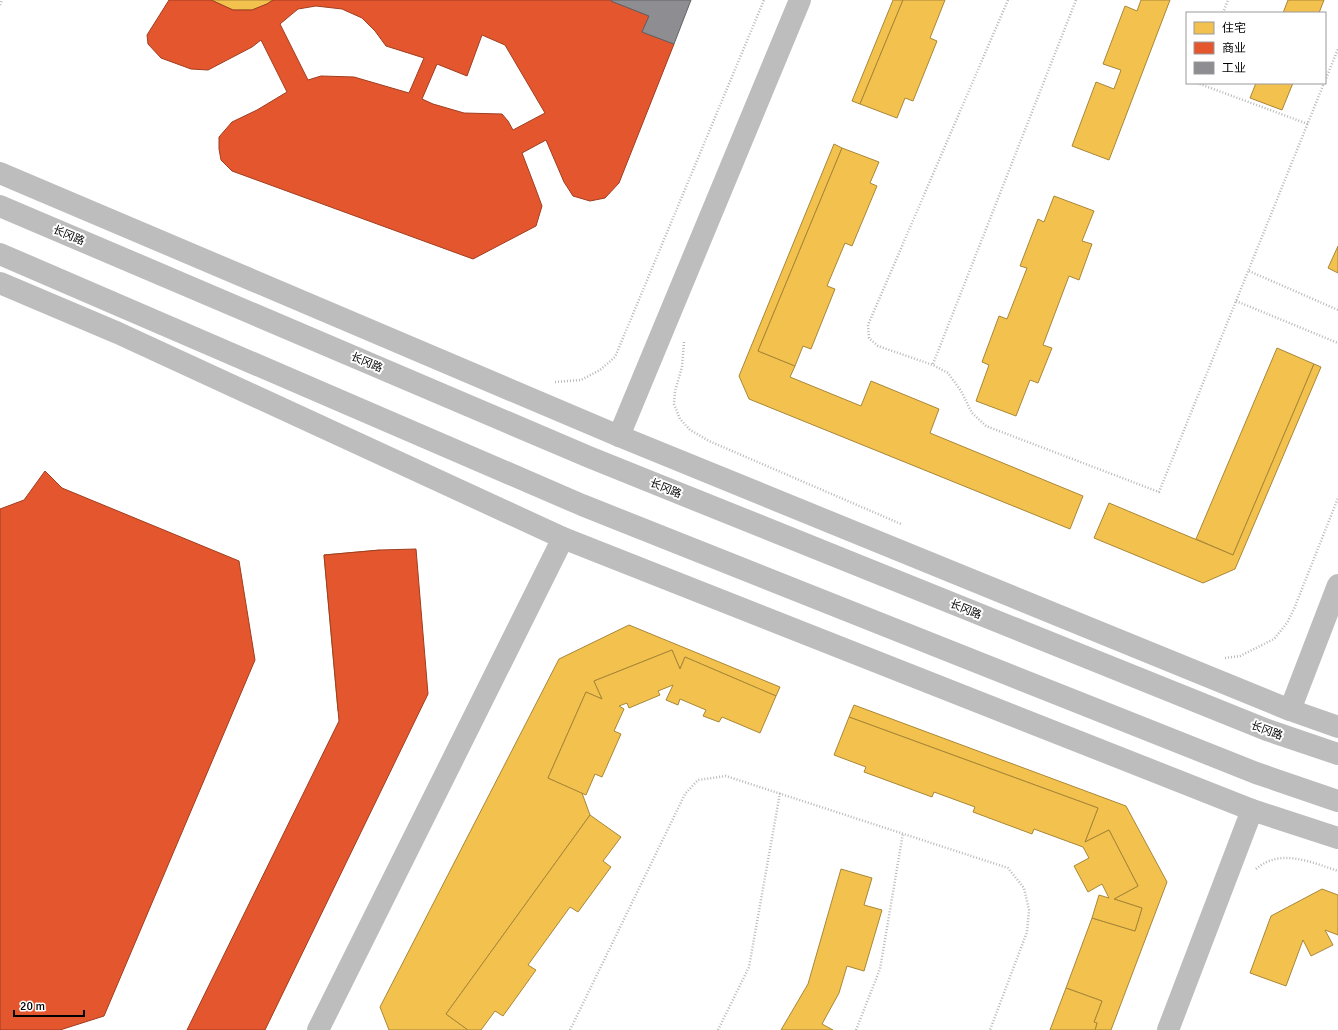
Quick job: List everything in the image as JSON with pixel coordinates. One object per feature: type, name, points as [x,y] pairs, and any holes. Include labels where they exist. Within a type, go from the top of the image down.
[{"type":"street","points":[[619,436],[800,0]]},
{"type":"street","points":[[0,173],[619,436],[1290,710],[1338,727]]},
{"type":"street","name":"长冈路","points":[[0,206],[589,457],[1267,730],[1338,754]]},
{"type":"street","points":[[0,254],[582,505],[1256,773],[1338,801]]},
{"type":"street","points":[[0,283],[118,333],[563,538],[1252,810],[1338,838]]},
{"type":"street","points":[[318,1030],[563,538]]},
{"type":"street","points":[[1290,710],[1338,585]]},
{"type":"street","points":[[1168,1030],[1252,810]]},
{"type":"path","points":[[0,5],[2,0]]},
{"type":"path","points":[[554,382],[581,380],[600,370],[615,357],[764,0]]},
{"type":"path","points":[[1008,0],[868,325],[869,338],[878,346],[933,364],[948,373],[961,391],[972,413],[986,426],[1158,492],[1324,84]]},
{"type":"path","points":[[933,364],[1076,0]]},
{"type":"path","points":[[1223,12],[1228,0]]},
{"type":"path","points":[[1326,79],[1338,49]]},
{"type":"path","points":[[1200,84],[1308,124]]},
{"type":"path","points":[[1248,271],[1338,310]]},
{"type":"path","points":[[1236,301],[1338,343]]},
{"type":"path","points":[[684,343],[682,367],[675,391],[674,404],[680,418],[690,430],[709,441],[905,526]]},
{"type":"path","points":[[1221,658],[1240,656],[1259,647],[1274,639],[1287,623],[1338,498]]},
{"type":"path","points":[[570,1030],[685,794],[698,780],[726,776],[1008,868],[1024,888],[1030,910],[1027,932],[990,1030]]},
{"type":"path","points":[[718,1030],[749,967],[780,793]]},
{"type":"path","points":[[856,1030],[880,969],[903,833]]},
{"type":"path","points":[[1251,873],[1262,864],[1280,858],[1300,859],[1338,871]]},
{"type":"building: 住宅","points":[[211,0],[273,0],[252,10],[233,10]]},
{"type":"building: 住宅","points":[[893,0],[903,0],[860,104],[852,101]]},
{"type":"building: 住宅","points":[[903,0],[945,0],[930,38],[937,41],[913,101],[905,98],[897,118],[860,104]]},
{"type":"building: 住宅","points":[[1141,0],[1170,0],[1109,160],[1072,146],[1096,82],[1114,89],[1121,70],[1103,64],[1125,6],[1137,11]]},
{"type":"building: 住宅","points":[[1288,0],[1324,0],[1319,12],[1283,12]]},
{"type":"building: 住宅","points":[[1256,84],[1293,84],[1282,110],[1250,98]]},
{"type":"building: 住宅","points":[[834,144],[842,148],[758,351],[795,366],[790,377],[861,406],[871,381],[939,409],[930,433],[1083,496],[1070,529],[749,399],[739,376]]},
{"type":"building: 住宅","points":[[842,148],[879,162],[870,183],[877,186],[852,246],[845,243],[827,286],[835,289],[811,349],[803,346],[795,366],[758,351]]},
{"type":"building: 住宅","points":[[1054,196],[1094,211],[1082,241],[1092,244],[1079,280],[1069,276],[1043,345],[1052,348],[1038,383],[1030,380],[1016,416],[976,401],[989,365],[982,362],[999,316],[1007,319],[1027,268],[1020,266],[1038,219],[1044,222]]},
{"type":"building: 住宅","points":[[1338,246],[1338,273],[1328,268]]},
{"type":"building: 住宅","points":[[1277,348],[1314,364],[1233,555],[1196,539]]},
{"type":"building: 住宅","points":[[1314,364],[1321,367],[1235,569],[1203,583],[1094,538],[1109,503],[1233,555]]},
{"type":"building: 住宅","points":[[380,550],[393,706],[338,711],[324,555]]},
{"type":"building: 住宅","points":[[629,625],[780,687],[776,696],[685,657],[680,669],[672,650],[594,681],[602,699],[586,692],[548,778],[582,793],[590,815],[446,1014],[468,1030],[389,1030],[380,1007],[559,659]]},
{"type":"building: 住宅","points":[[672,650],[680,669],[685,657],[776,696],[760,733],[722,717],[719,722],[703,716],[706,710],[680,699],[678,705],[666,700],[673,685],[658,691],[660,695],[629,708],[627,703],[619,706],[624,709],[614,731],[621,734],[602,777],[595,774],[586,795],[548,778],[586,692],[602,699],[594,681]]},
{"type":"building: 住宅","points":[[854,705],[1126,806],[1167,882],[1111,1030],[1095,1030],[1097,1023],[1094,1022],[1102,1001],[1066,988],[1092,918],[1135,931],[1142,908],[1114,899],[1138,886],[1109,830],[1085,842],[1098,808],[849,717]]},
{"type":"building: 住宅","points":[[849,717],[1098,808],[1085,842],[1109,830],[1138,886],[1114,899],[1142,908],[1135,931],[1092,918],[1099,895],[1109,898],[1102,884],[1088,892],[1074,866],[1089,858],[1083,847],[1034,829],[1032,834],[973,812],[975,807],[934,792],[932,797],[864,772],[866,767],[834,755]]},
{"type":"building: 住宅","points":[[590,815],[621,837],[603,861],[611,867],[578,912],[570,907],[528,965],[536,970],[503,1016],[495,1011],[481,1030],[468,1030],[446,1014]]},
{"type":"building: 住宅","points":[[841,869],[872,878],[864,905],[882,910],[864,971],[847,966],[839,993],[822,1024],[833,1030],[781,1030],[808,984]]},
{"type":"building: 住宅","points":[[1322,889],[1338,895],[1338,935],[1325,930],[1333,945],[1311,956],[1303,940],[1286,986],[1250,973],[1271,916]]},
{"type":"building: 住宅","points":[[1066,988],[1102,1001],[1094,1022],[1097,1023],[1095,1030],[1050,1030]]},
{"type":"building: 商业","points":[[169,0],[211,0],[233,10],[252,10],[273,0],[612,0],[611,1],[649,16],[642,32],[674,44],[619,183],[605,198],[590,201],[573,196],[564,182],[546,140],[522,153],[542,206],[536,226],[473,259],[232,171],[221,160],[219,137],[232,122],[257,110],[287,92],[261,40],[252,47],[208,70],[191,69],[161,58],[148,44],[147,35]],"holes":[[[316,6],[342,9],[362,18],[375,31],[386,46],[424,58],[409,93],[354,77],[321,76],[308,80],[280,24],[298,9]],[[482,35],[505,45],[545,113],[513,130],[502,114],[464,113],[433,104],[422,99],[437,64],[467,76]]]},
{"type":"building: 商业","points":[[45,471],[62,488],[239,561],[255,660],[104,1016],[60,1030],[0,1030],[0,509],[24,500]]},
{"type":"building: 商业","points":[[416,549],[428,694],[265,1030],[187,1030],[339,721],[324,555],[380,550]]},
{"type":"building: 工业","points":[[691,0],[674,44],[642,32],[649,16],[611,1]]}]
